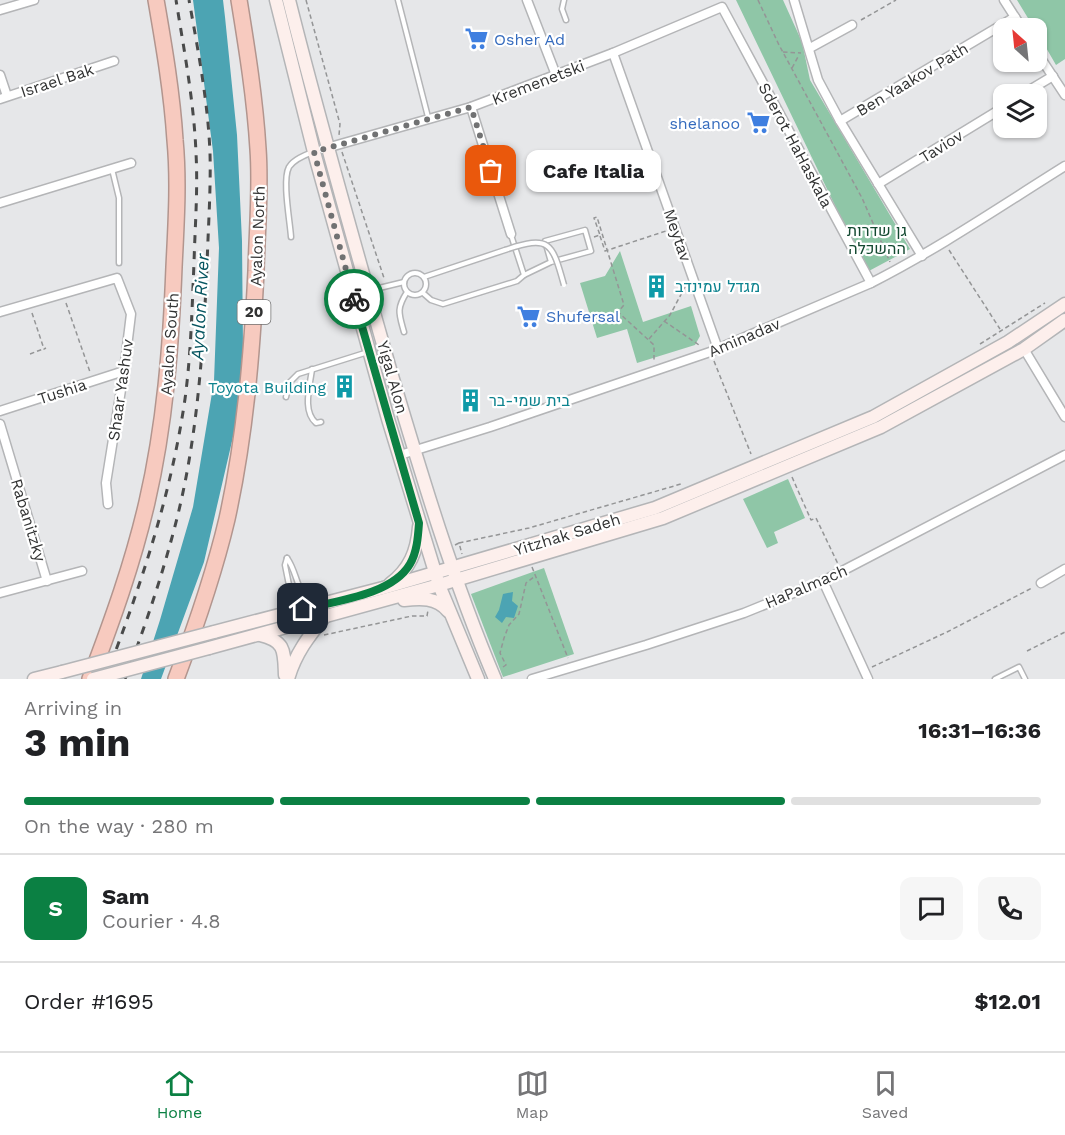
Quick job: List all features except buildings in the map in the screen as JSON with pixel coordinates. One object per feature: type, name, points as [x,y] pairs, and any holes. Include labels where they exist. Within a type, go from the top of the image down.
[{"type":"highway","name":"Ayalon South","points":[[91,679],[123,590],[147,503],[165,396],[171,338],[177,192],[176,150],[156,0]]},
{"type":"highway","name":"Ayalon North","points":[[176,679],[199,619],[226,522],[246,407],[252,344],[259,193],[258,151],[239,0]]},
{"type":"street","points":[[0,10],[34,0]]},
{"type":"street","name":"Yigal Alon","points":[[276,0],[368,352],[437,579],[448,611],[478,679]]},
{"type":"street","name":"Yigal Alon","points":[[289,0],[326,147],[415,450],[454,574],[494,678]]},
{"type":"street","points":[[527,0],[556,75]]},
{"type":"street","points":[[794,0],[818,80],[840,122],[922,256]]},
{"type":"street","points":[[1004,0],[1015,17]]},
{"type":"street","name":"Kremenetski","points":[[314,152],[471,107],[613,53],[722,3]]},
{"type":"street","name":"Sderot HaHaskala","points":[[722,3],[871,283]]},
{"type":"street","name":"Ben Yaakov Path","points":[[840,122],[1015,17]]},
{"type":"street","points":[[810,48],[852,25]]},
{"type":"street","name":"Meytav","points":[[613,53],[692,274],[714,351]]},
{"type":"street","name":"Israel Bak","points":[[3,97],[114,61]]},
{"type":"street","points":[[1047,67],[1065,95]]},
{"type":"street","points":[[0,75],[3,97]]},
{"type":"street","points":[[1040,84],[1053,76]]},
{"type":"street","points":[[471,107],[511,234]]},
{"type":"street","name":"Taviov","points":[[878,184],[993,114]]},
{"type":"street","points":[[0,203],[131,163]]},
{"type":"street","name":"Aminadav","points":[[399,454],[543,410],[714,351],[894,271],[922,256],[1065,166]]},
{"type":"street","name":"Shaar Yashuv","points":[[63,293],[117,278],[131,314],[106,483],[108,504]]},
{"type":"street","points":[[0,312],[63,293]]},
{"type":"street","name":"Yitzhak Sadeh","points":[[454,574],[655,508],[873,417],[1008,342],[1065,304]]},
{"type":"street","name":"Yitzhak Sadeh","points":[[34,679],[267,618],[367,605],[454,574],[663,518],[881,427],[1024,349],[1065,320]]},
{"type":"street","points":[[1024,349],[1065,417]]},
{"type":"street","name":"Tushia","points":[[0,411],[124,370]]},
{"type":"street","name":"Rabanitzky","points":[[0,424],[47,581]]},
{"type":"street","name":"HaPalmach","points":[[532,679],[744,613],[823,581],[1065,455]]},
{"type":"street","points":[[383,588],[399,578],[409,566],[416,548],[419,523]]},
{"type":"street","points":[[1041,583],[1065,569]]},
{"type":"street","points":[[0,593],[81,571]]},
{"type":"street","name":"Yitzhak Sadeh","points":[[91,679],[259,634],[383,588],[437,579]]},
{"type":"street","points":[[823,581],[866,675]]},
{"type":"street","points":[[367,605],[412,599],[429,600],[440,602],[448,611]]},
{"type":"street","points":[[286,679],[300,649],[323,610]]},
{"type":"street","points":[[259,634],[281,644],[286,679]]},
{"type":"lane","points":[[398,0],[428,118]]},
{"type":"lane","points":[[564,0],[562,9],[567,20]]},
{"type":"lane","points":[[291,237],[286,176],[292,164],[314,152]]},
{"type":"lane","points":[[112,169],[118,198],[119,263]]},
{"type":"lane","points":[[423,293],[431,300],[443,304],[517,281],[524,275],[551,262],[591,250],[585,230],[545,241],[551,262]]},
{"type":"lane","points":[[511,234],[524,275]]},
{"type":"lane","points":[[368,291],[404,282],[414,273],[424,277],[529,242],[543,243],[553,251],[564,285]]},
{"type":"lane","points":[[407,292],[417,296],[423,293],[426,287],[424,277]]},
{"type":"lane","points":[[404,282],[407,292],[400,303],[398,312],[404,332]]},
{"type":"lane","points":[[286,397],[289,383],[293,378],[312,369],[368,352]]},
{"type":"lane","points":[[312,369],[308,410],[316,423],[321,422]]},
{"type":"lane","points":[[267,618],[285,607],[291,595],[285,566],[287,558],[301,592],[323,610]]},
{"type":"lane","points":[[995,679],[1019,667],[1025,679]]},
{"type":"path","name":"Sderot HaHaskala","points":[[758,0],[783,52],[861,198],[894,271]]},
{"type":"path","points":[[852,25],[896,0]]},
{"type":"path","points":[[783,52],[800,54],[792,68]]},
{"type":"path","points":[[654,362],[654,345],[618,312],[624,305],[608,250],[597,217],[594,218],[605,251],[608,250],[675,228]]},
{"type":"path","points":[[588,239],[600,235]]},
{"type":"path","points":[[943,242],[1008,342]]},
{"type":"path","points":[[648,340],[670,315],[692,274]]},
{"type":"path","points":[[63,293],[93,381]]},
{"type":"path","points":[[29,303],[45,348],[30,354]]},
{"type":"path","points":[[1006,328],[1045,303]]},
{"type":"path","points":[[664,321],[714,351],[756,466]]},
{"type":"path","points":[[787,466],[811,520],[816,518],[842,572]]},
{"type":"path","name":"Yitzhak Sadeh","points":[[459,543],[529,528],[687,483]]},
{"type":"path","points":[[532,567],[572,667]]},
{"type":"path","points":[[494,678],[506,664],[500,653],[504,638],[509,625],[519,614],[526,583],[535,576]]},
{"type":"path","points":[[866,675],[1041,583]]},
{"type":"path","points":[[317,636],[412,616],[427,616]]},
{"type":"path","points":[[1027,651],[1065,632]]},
{"type":"green space","name":"גן שדרות ההשכלה","points":[[736,0],[783,0],[802,42],[810,80],[910,249],[867,272]]},
{"type":"green space","points":[[1017,0],[1065,0],[1065,59],[1056,65],[1047,49],[1047,18],[1028,18]]},
{"type":"green space","points":[[620,251],[643,322],[691,306],[700,336],[695,345],[637,363],[627,329],[597,338],[580,283],[605,276]]},
{"type":"green space","points":[[788,479],[805,518],[774,532],[778,543],[767,548],[743,499]]},
{"type":"green space","points":[[544,568],[574,654],[503,677],[471,594]]},
{"type":"water","points":[[193,0],[223,0],[237,135],[242,241],[243,348],[236,424],[204,562],[161,679],[141,679],[193,507],[214,381],[219,248],[213,151]]},
{"type":"water","points":[[513,592],[512,601],[518,606],[514,618],[506,617],[502,623],[495,617],[503,594]]},
{"type":"railway","points":[[105,679],[142,576],[163,506],[179,435],[187,382],[192,314],[197,167],[191,95],[176,0]]},
{"type":"railway","points":[[125,679],[155,596],[174,532],[191,450],[199,389],[207,267],[210,153],[205,95],[189,0]]},
{"type":"way so far","points":[[354,299],[314,152],[471,107],[491,171]]},
{"type":"place","name":"Osher Ad","points":[[476,39]]},
{"type":"place","name":"shelanoo","points":[[758,123]]},
{"type":"place","name":"Cafe Italia","points":[[491,171]]},
{"type":"place","name":"מגדל עמינדב","points":[[657,286]]},
{"type":"place","name":"Shufersal","points":[[528,316]]},
{"type":"place","name":"Toyota Building","points":[[344,387]]},
{"type":"place","name":"בית שמי-בר","points":[[471,400]]},
{"type":"route","points":[[303,609],[383,588],[404,573],[413,557],[417,541],[419,523],[354,299]]},
{"type":"water label","name":"Ayalon River","points":[[200,307]]}]
